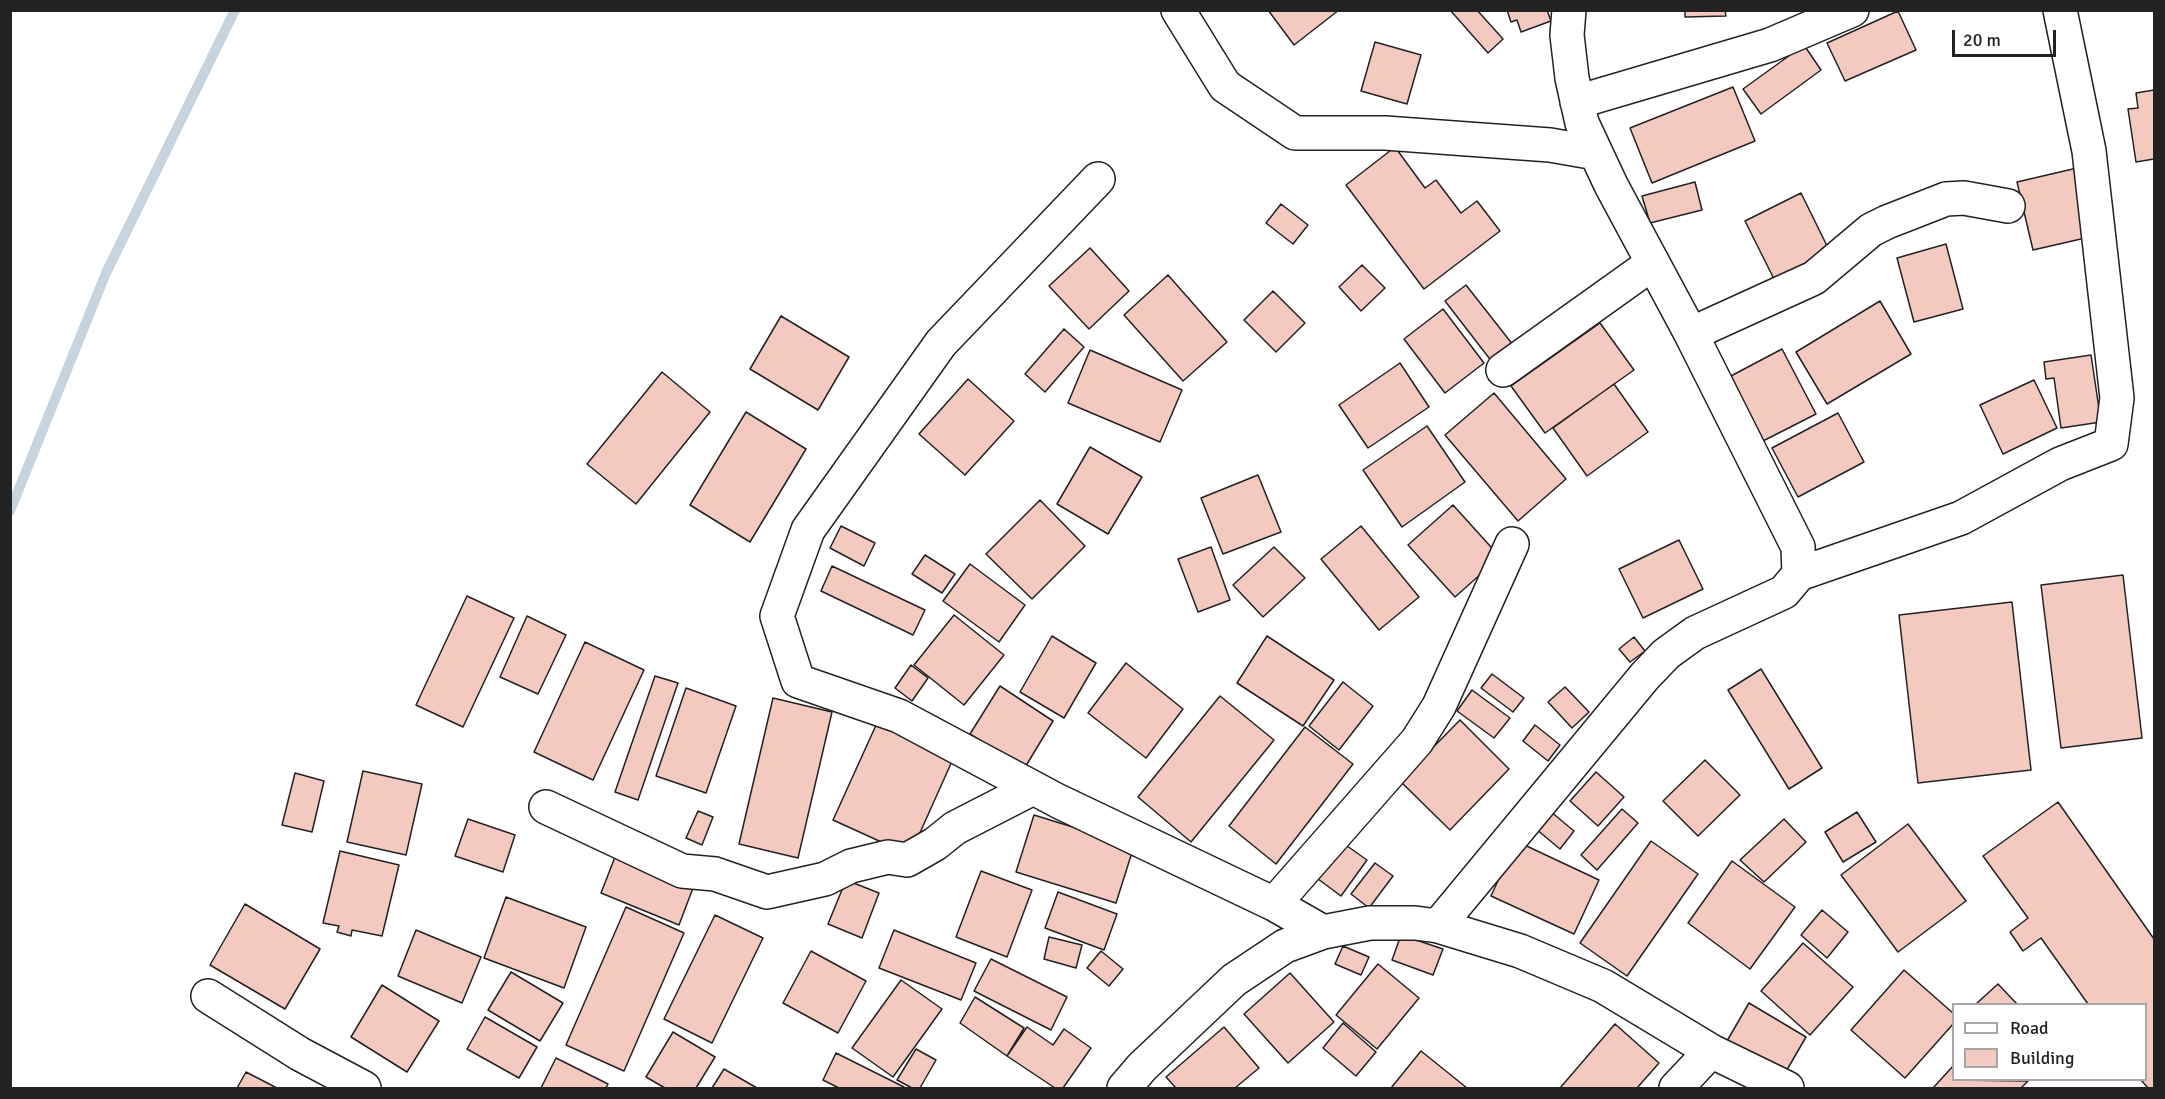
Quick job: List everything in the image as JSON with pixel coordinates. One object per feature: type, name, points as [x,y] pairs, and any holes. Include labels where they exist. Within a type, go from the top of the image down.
[{"type":"street","points":[[1178,10],[1225,86],[1295,133],[1385,133],[1550,145],[1596,153]]},
{"type":"street","points":[[1569,10],[1567,35],[1572,78],[1582,123],[1798,547],[1799,574]]},
{"type":"street","points":[[1577,102],[1770,45],[1852,10]]},
{"type":"street","points":[[1438,926],[1645,676],[1666,654],[1695,633],[1784,592],[1799,574],[1961,519],[2060,464],[2111,444],[2117,398],[2089,151],[2060,10]]},
{"type":"street","points":[[1098,179],[941,342],[808,530],[777,616],[798,681],[898,716],[1058,801],[1274,904],[1323,932]]},
{"type":"street","points":[[1691,334],[1814,278],[1871,230],[1887,222],[1946,199],[1964,198],[2008,206]]},
{"type":"street","points":[[1503,370],[1653,263]]},
{"type":"street","points":[[1274,904],[1418,741],[1438,706],[1512,544]]},
{"type":"street","points":[[546,807],[682,871],[715,874],[767,892],[825,879],[851,866],[888,857],[907,860],[935,844],[956,828],[1033,788]]},
{"type":"street","points":[[1124,1089],[1142,1067],[1234,980],[1285,946],[1323,932],[1370,922],[1438,926],[1520,951],[1603,986],[1711,1051],[1787,1089]]},
{"type":"street","points":[[208,996],[300,1054],[364,1089]]},
{"type":"street","points":[[1676,1089],[1711,1051]]},
{"type":"building","points":[[1268,10],[1339,10],[1294,45]]},
{"type":"building","points":[[1450,10],[1477,10],[1503,39],[1488,53]]},
{"type":"building","points":[[1507,10],[1547,10],[1551,21],[1521,32],[1517,20],[1511,22]]},
{"type":"building","points":[[1685,10],[1725,10],[1726,16],[1685,17]]},
{"type":"building","points":[[1898,11],[1916,50],[1845,81],[1827,43]]},
{"type":"building","points":[[1375,42],[1421,55],[1407,104],[1361,91]]},
{"type":"building","points":[[1804,45],[1821,70],[1761,114],[1743,89]]},
{"type":"building","points":[[1733,87],[1755,141],[1652,183],[1630,128]]},
{"type":"building","points":[[2154,90],[2154,159],[2136,162],[2128,109],[2138,108],[2136,93]]},
{"type":"building","points":[[1395,147],[1425,188],[1436,180],[1461,213],[1477,201],[1500,231],[1424,289],[1346,185]]},
{"type":"building","points":[[2077,168],[2094,236],[2033,250],[2017,182]]},
{"type":"building","points":[[1695,182],[1702,210],[1650,223],[1642,196]]},
{"type":"building","points":[[1801,193],[1832,256],[1776,283],[1745,221]]},
{"type":"building","points":[[1281,204],[1308,225],[1293,244],[1266,223]]},
{"type":"building","points":[[1946,244],[1963,309],[1914,322],[1897,258]]},
{"type":"building","points":[[1090,248],[1129,291],[1089,329],[1049,286]]},
{"type":"building","points":[[1362,265],[1385,288],[1361,311],[1339,287]]},
{"type":"building","points":[[1168,275],[1227,342],[1183,381],[1124,315]]},
{"type":"building","points":[[1466,285],[1517,350],[1496,367],[1445,301]]},
{"type":"building","points":[[1273,291],[1305,323],[1276,352],[1244,320]]},
{"type":"building","points":[[1880,301],[1911,354],[1827,404],[1796,352]]},
{"type":"building","points":[[1443,309],[1484,363],[1445,393],[1404,339]]},
{"type":"building","points":[[781,316],[849,357],[818,410],[750,369]]},
{"type":"building","points":[[1600,323],[1634,370],[1545,433],[1511,386]]},
{"type":"building","points":[[1064,329],[1084,347],[1045,392],[1025,374]]},
{"type":"building","points":[[1782,349],[1816,414],[1763,441],[1729,377]]},
{"type":"building","points":[[1090,350],[1182,390],[1160,442],[1068,403]]},
{"type":"building","points":[[2091,355],[2101,422],[2061,428],[2054,378],[2046,379],[2044,362]]},
{"type":"building","points":[[1400,363],[1429,407],[1368,448],[1339,405]]},
{"type":"building","points":[[662,372],[710,412],[636,504],[587,464]]},
{"type":"building","points":[[968,379],[1014,421],[965,475],[919,434]]},
{"type":"building","points":[[2034,380],[2057,428],[2003,454],[1980,405]]},
{"type":"building","points":[[1614,384],[1648,432],[1587,476],[1553,428]]},
{"type":"building","points":[[1494,393],[1566,479],[1518,521],[1445,435]]},
{"type":"building","points":[[746,412],[806,449],[750,542],[690,505]]},
{"type":"building","points":[[1838,413],[1864,462],[1798,497],[1772,448]]},
{"type":"building","points":[[1427,426],[1465,482],[1402,527],[1363,470]]},
{"type":"building","points":[[1090,447],[1142,477],[1108,534],[1057,504]]},
{"type":"building","points":[[1258,475],[1281,532],[1223,554],[1201,498]]},
{"type":"building","points":[[1040,500],[1085,546],[1032,599],[986,554]]},
{"type":"building","points":[[1453,505],[1500,557],[1455,597],[1408,545]]},
{"type":"building","points":[[841,526],[875,543],[864,566],[830,548]]},
{"type":"building","points":[[1361,526],[1419,597],[1379,630],[1321,559]]},
{"type":"building","points":[[1679,540],[1703,589],[1643,618],[1619,569]]},
{"type":"building","points":[[1211,547],[1230,600],[1198,612],[1178,559]]},
{"type":"building","points":[[1274,547],[1305,578],[1263,617],[1233,585]]},
{"type":"building","points":[[925,555],[955,574],[942,593],[912,574]]},
{"type":"building","points":[[970,564],[1025,605],[999,642],[943,601]]},
{"type":"building","points":[[832,566],[925,610],[913,635],[821,591]]},
{"type":"building","points":[[2123,575],[2142,738],[2061,748],[2041,585]]},
{"type":"building","points":[[467,596],[514,618],[463,727],[416,705]]},
{"type":"building","points":[[2012,602],[2031,770],[1918,783],[1899,615]]},
{"type":"building","points":[[954,615],[1004,655],[964,705],[914,665]]},
{"type":"building","points":[[527,616],[566,635],[538,694],[500,677]]},
{"type":"building","points":[[1052,636],[1096,663],[1064,718],[1020,692]]},
{"type":"building","points":[[1267,636],[1334,680],[1303,726],[1237,683]]},
{"type":"building","points":[[1634,637],[1645,651],[1630,662],[1619,649]]},
{"type":"building","points":[[585,642],[644,670],[593,780],[534,752]]},
{"type":"building","points":[[1126,663],[1183,709],[1146,758],[1088,713]]},
{"type":"building","points":[[911,665],[928,678],[912,701],[895,688]]},
{"type":"building","points":[[1761,669],[1822,768],[1789,789],[1728,690]]},
{"type":"building","points":[[1492,674],[1524,698],[1513,712],[1481,688]]},
{"type":"building","points":[[655,676],[678,683],[638,800],[615,792]]},
{"type":"building","points":[[1343,682],[1373,706],[1339,750],[1309,726]]},
{"type":"building","points":[[1000,686],[1053,721],[1024,769],[970,734]]},
{"type":"building","points":[[1565,687],[1589,712],[1572,728],[1548,702]]},
{"type":"building","points":[[686,688],[736,706],[706,793],[656,776]]},
{"type":"building","points":[[1472,690],[1510,718],[1494,738],[1457,711]]},
{"type":"building","points":[[1220,696],[1274,740],[1191,842],[1138,797]]},
{"type":"building","points":[[773,698],[832,712],[798,858],[739,844]]},
{"type":"building","points":[[1460,720],[1509,769],[1450,830],[1400,781]]},
{"type":"building","points":[[877,723],[953,759],[910,855],[833,820]]},
{"type":"building","points":[[1535,725],[1560,745],[1548,761],[1523,741]]},
{"type":"building","points":[[1305,727],[1353,764],[1276,864],[1229,826]]},
{"type":"building","points":[[1705,760],[1740,795],[1698,836],[1663,801]]},
{"type":"building","points":[[363,771],[422,784],[406,855],[347,842]]},
{"type":"building","points":[[1596,772],[1624,797],[1598,826],[1570,801]]},
{"type":"building","points":[[295,773],[324,781],[312,832],[282,825]]},
{"type":"building","points":[[2058,802],[2154,939],[2154,1088],[2148,1088],[2142,1081],[2147,1081],[2147,1003],[2087,1003],[2041,938],[2023,951],[2010,932],[2028,918],[1983,856]]},
{"type":"building","points":[[1622,809],[1638,823],[1597,870],[1581,855]]},
{"type":"building","points":[[698,811],[713,817],[702,845],[686,838]]},
{"type":"building","points":[[1550,811],[1574,831],[1560,849],[1536,829]]},
{"type":"building","points":[[1857,812],[1876,842],[1843,862],[1825,832]]},
{"type":"building","points":[[1034,815],[1134,846],[1116,903],[1016,872]]},
{"type":"building","points":[[468,819],[515,835],[503,872],[455,856]]},
{"type":"building","points":[[1784,819],[1806,842],[1764,882],[1740,860]]},
{"type":"building","points":[[1908,824],[1966,901],[1898,952],[1841,875]]},
{"type":"building","points":[[1340,841],[1367,860],[1341,896],[1314,876]]},
{"type":"building","points":[[1516,841],[1599,880],[1574,934],[1491,896]]},
{"type":"building","points":[[1651,841],[1698,874],[1627,976],[1580,943]]},
{"type":"building","points":[[340,851],[399,865],[382,936],[352,930],[351,936],[337,932],[339,926],[323,923]]},
{"type":"building","points":[[615,857],[693,888],[679,925],[601,893]]},
{"type":"building","points":[[1732,861],[1795,907],[1750,969],[1688,923]]},
{"type":"building","points":[[1375,863],[1393,876],[1369,908],[1351,894]]},
{"type":"building","points":[[981,871],[1032,890],[1007,957],[956,937]]},
{"type":"building","points":[[846,880],[879,893],[862,938],[828,924]]},
{"type":"building","points":[[1058,892],[1117,914],[1104,950],[1045,928]]},
{"type":"building","points":[[506,897],[586,927],[564,988],[484,958]]},
{"type":"building","points":[[245,904],[320,949],[285,1009],[210,965]]},
{"type":"building","points":[[626,907],[684,933],[624,1071],[566,1045]]},
{"type":"building","points":[[1822,910],[1848,932],[1827,958],[1801,935]]},
{"type":"building","points":[[715,915],[763,938],[712,1043],[664,1019]]},
{"type":"building","points":[[416,930],[481,957],[462,1003],[398,976]]},
{"type":"building","points":[[894,930],[976,963],[961,1000],[879,968]]},
{"type":"building","points":[[1401,935],[1443,949],[1433,975],[1392,960]]},
{"type":"building","points":[[1049,937],[1082,945],[1076,968],[1044,959]]},
{"type":"building","points":[[1803,943],[1853,987],[1810,1035],[1761,991]]},
{"type":"building","points":[[1343,946],[1369,957],[1361,975],[1335,964]]},
{"type":"building","points":[[811,951],[866,981],[838,1033],[783,1003]]},
{"type":"building","points":[[1101,951],[1123,969],[1109,986],[1087,968]]},
{"type":"building","points":[[991,959],[1067,997],[1051,1030],[974,991]]},
{"type":"building","points":[[1378,964],[1419,998],[1377,1049],[1336,1015]]},
{"type":"building","points":[[1904,970],[1952,1012],[1952,1025],[1905,1078],[1851,1030]]},
{"type":"building","points":[[511,972],[563,1003],[540,1041],[488,1010]]},
{"type":"building","points":[[1290,973],[1334,1022],[1288,1063],[1244,1014]]},
{"type":"building","points":[[901,980],[942,1009],[893,1077],[852,1048]]},
{"type":"building","points":[[1998,984],[2016,1003],[1977,1003]]},
{"type":"building","points":[[382,985],[439,1021],[407,1072],[351,1037]]},
{"type":"building","points":[[975,997],[1024,1028],[1007,1056],[960,1023]]},
{"type":"building","points":[[1749,1003],[1806,1037],[1784,1075],[1727,1041]]},
{"type":"building","points":[[485,1017],[537,1047],[519,1078],[467,1049]]},
{"type":"building","points":[[1343,1023],[1376,1052],[1356,1076],[1323,1048]]},
{"type":"building","points":[[1615,1024],[1659,1063],[1637,1088],[1560,1088]]},
{"type":"building","points":[[1027,1027],[1053,1045],[1064,1029],[1091,1048],[1063,1088],[1055,1088],[1007,1056]]},
{"type":"building","points":[[1224,1027],[1259,1068],[1235,1088],[1176,1088],[1166,1077]]},
{"type":"building","points":[[673,1032],[715,1057],[696,1088],[665,1088],[646,1077]]},
{"type":"building","points":[[916,1049],[936,1060],[920,1088],[912,1088],[897,1080]]},
{"type":"building","points":[[1421,1051],[1467,1088],[1391,1088]]},
{"type":"building","points":[[836,1053],[904,1087],[839,1088],[823,1080]]},
{"type":"building","points":[[556,1058],[608,1084],[606,1088],[541,1088]]},
{"type":"building","points":[[1952,1067],[1952,1081],[2028,1081],[2021,1088],[1933,1088]]},
{"type":"building","points":[[724,1069],[757,1088],[712,1088]]},
{"type":"building","points":[[246,1072],[277,1088],[237,1088]]},
{"type":"waterway","points":[[10,511],[106,273],[235,10]]}]
